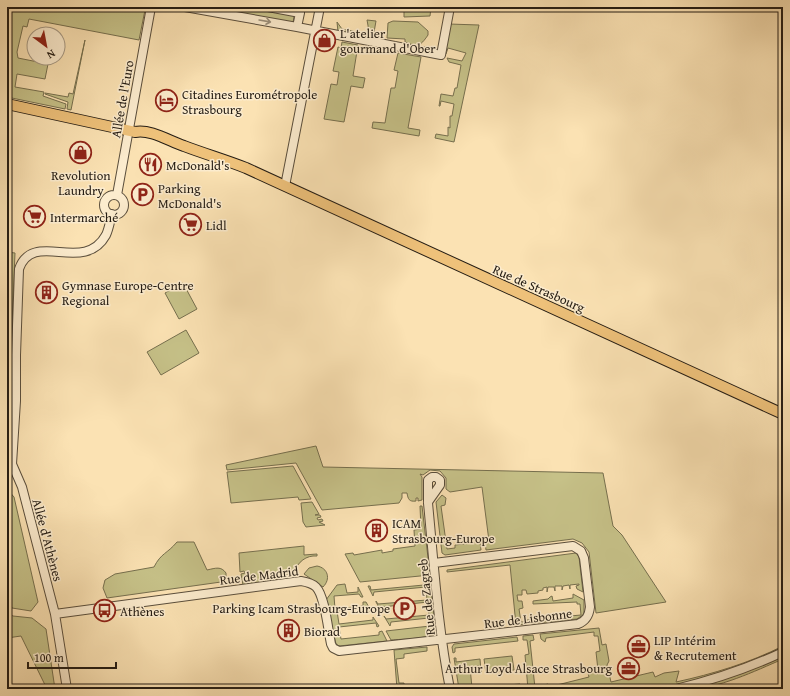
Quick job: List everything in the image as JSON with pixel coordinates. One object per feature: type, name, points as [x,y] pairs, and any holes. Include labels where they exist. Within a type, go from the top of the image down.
[{"type":"main road","name":"Rue de Strasbourg","points":[[7,104],[131,131],[140,131],[152,134],[246,168],[783,414]]},
{"type":"street","name":"Allée de l'Euro","points":[[15,474],[12,458],[16,401],[18,279],[20,263],[27,255],[37,251],[71,254],[90,250],[99,244],[105,236],[112,214],[120,212],[123,208],[122,199],[117,195],[131,131],[151,7]]},
{"type":"street","points":[[185,7],[225,10],[298,27],[441,55],[450,7]]},
{"type":"street","points":[[268,7],[300,13],[298,27]]},
{"type":"street","points":[[285,186],[320,7]]},
{"type":"street","points":[[112,214],[107,211],[104,204],[107,198],[117,195]]},
{"type":"street","name":"Allée d'Athènes","points":[[15,474],[22,487],[55,614],[67,689]]},
{"type":"street","name":"Rue de Zagreb","points":[[428,502],[450,689]]},
{"type":"street","name":"Rue de Lisbonne","points":[[434,563],[573,546],[579,549],[584,558],[590,607],[589,615],[584,621],[578,624],[443,639]]},
{"type":"street","name":"Rue de Madrid","points":[[55,614],[299,581],[308,582],[317,588],[321,598],[331,644],[337,650],[443,639]]},
{"type":"street","points":[[676,689],[717,679],[762,662],[783,652]]},
{"type":"shaded area","points":[[7,7],[125,7],[145,10],[139,40],[29,19],[27,26],[23,26],[17,52],[18,58],[26,60],[26,66],[48,66],[45,79],[17,74],[15,87],[44,92],[43,96],[66,104],[65,109],[7,97]]},
{"type":"shaded area","points":[[240,7],[260,7],[292,14],[294,16],[293,23],[239,14]]},
{"type":"shaded area","points":[[404,7],[431,7],[430,16],[404,17]]},
{"type":"shaded area","points":[[367,20],[376,21],[373,38],[338,32],[337,22],[342,29],[367,34],[369,31]]},
{"type":"shaded area","points":[[393,21],[418,22],[428,31],[428,35],[423,42],[418,45],[405,42],[405,39],[387,38],[388,23]]},
{"type":"shaded area","points":[[449,24],[479,25],[454,142],[435,138],[436,134],[448,136],[450,116],[452,116],[454,104],[441,101],[439,106],[441,94],[453,96],[455,88],[457,88],[461,65],[449,62],[447,58],[462,61],[466,53],[448,48],[446,54],[444,53]]},
{"type":"shaded area","points":[[85,40],[71,110],[67,109],[68,102],[45,93],[68,97],[69,93],[73,94]]},
{"type":"shaded area","points":[[342,42],[358,45],[353,76],[365,78],[363,88],[351,86],[344,122],[324,119],[331,84],[337,85],[339,72],[333,71],[338,47],[341,48]]},
{"type":"shaded area","points":[[398,53],[421,57],[408,128],[420,130],[419,136],[372,128],[373,122],[385,123],[391,88],[395,88],[398,71],[394,70]]},
{"type":"shaded area","points":[[7,252],[15,253],[11,347],[7,341]]},
{"type":"shaded area","points":[[183,283],[197,309],[179,319],[165,293]]},
{"type":"shaded area","points":[[186,330],[199,353],[161,375],[147,352]]},
{"type":"shaded area","points":[[316,446],[323,467],[603,473],[613,526],[622,535],[666,602],[596,613],[589,552],[582,543],[573,539],[486,550],[485,542],[489,541],[482,487],[450,492],[446,489],[446,478],[440,471],[430,470],[423,475],[420,474],[422,477],[422,500],[418,501],[418,498],[416,498],[416,501],[412,501],[408,498],[407,493],[402,493],[402,498],[399,503],[322,510],[296,463],[227,470],[226,465]]},
{"type":"shaded area","points":[[293,466],[311,499],[299,500],[298,497],[231,503],[227,472]]},
{"type":"shaded area","points":[[7,489],[14,497],[38,602],[31,611],[12,608],[7,596]]},
{"type":"shaded area","points":[[442,495],[446,498],[445,505],[441,506],[447,549],[455,548],[455,545],[480,542],[481,550],[445,555],[442,553],[436,502]]},
{"type":"shaded area","points":[[312,502],[319,514],[315,515],[320,515],[321,517],[317,518],[318,520],[322,519],[323,521],[319,522],[325,525],[306,527],[303,522],[301,503]]},
{"type":"shaded area","points":[[420,506],[422,506],[430,575],[360,582],[345,554],[353,553],[354,555],[382,550],[382,553],[393,551],[393,549],[415,546],[414,530],[421,529]]},
{"type":"shaded area","points":[[177,542],[194,542],[207,570],[220,568],[226,573],[226,578],[221,582],[107,598],[103,588],[105,580],[115,574],[154,567],[159,559]]},
{"type":"shaded area","points":[[304,546],[304,555],[317,554],[317,556],[309,557],[303,560],[294,572],[284,575],[284,578],[243,585],[241,574],[245,573],[244,571],[240,572],[239,553]]},
{"type":"shaded area","points":[[576,553],[579,557],[583,592],[577,589],[576,586],[579,584],[570,585],[570,589],[569,585],[563,586],[562,590],[562,586],[555,586],[555,591],[554,587],[548,587],[547,592],[547,587],[538,591],[538,593],[527,594],[526,590],[522,590],[522,595],[517,595],[518,601],[522,601],[523,608],[519,609],[521,622],[526,622],[526,620],[581,615],[580,604],[577,604],[577,602],[533,604],[533,601],[548,599],[552,596],[553,601],[573,598],[573,594],[584,600],[584,614],[577,619],[516,625],[510,565],[447,572],[447,570]]},
{"type":"shaded area","points":[[317,566],[326,571],[328,577],[323,587],[304,574],[309,568]]},
{"type":"shaded area","points":[[430,581],[436,632],[428,636],[391,640],[386,631],[430,626],[429,618],[391,622],[390,626],[384,616],[386,619],[429,615],[428,602],[382,607],[381,611],[376,601],[378,604],[427,600],[426,587],[374,592],[373,596],[368,586],[370,586],[371,590],[424,585],[424,582]]},
{"type":"shaded area","points":[[345,584],[347,593],[358,592],[358,587],[363,597],[359,594],[334,596],[335,609],[363,606],[363,602],[366,602],[371,611],[369,612],[368,608],[337,611],[339,624],[373,620],[373,617],[379,626],[377,627],[376,623],[339,627],[341,639],[379,635],[379,632],[382,631],[387,641],[339,646],[336,644],[326,600],[337,585]]},
{"type":"shaded area","points":[[7,613],[13,616],[32,618],[46,629],[55,689],[47,689],[21,636],[7,638]]},
{"type":"shaded area","points":[[599,628],[602,645],[606,644],[609,661],[607,665],[611,682],[653,672],[655,677],[664,673],[679,671],[676,682],[731,667],[757,658],[783,646],[783,647],[733,669],[675,686],[646,689],[528,689],[525,655],[529,654],[527,640],[523,640],[523,636],[533,635],[534,640],[530,641],[535,688],[544,687],[544,685],[548,684],[549,687],[589,677],[588,673],[598,670],[596,652],[600,651],[598,636],[594,636],[594,632],[546,638],[545,642],[541,639],[540,634]]},
{"type":"shaded area","points":[[517,637],[518,641],[455,648],[455,652],[453,653],[452,647],[454,644]]},
{"type":"shaded area","points":[[427,647],[427,651],[404,654],[404,658],[396,659],[399,683],[404,683],[404,689],[397,689],[394,650]]},
{"type":"shaded area","points":[[512,656],[514,670],[486,673],[484,659]]},
{"type":"shaded area","points":[[783,656],[783,659],[724,683],[688,689]]},
{"type":"shaded area","points":[[454,658],[456,658],[456,662],[480,659],[481,672],[479,666],[470,667],[472,688],[520,684],[520,689],[459,689]]},
{"type":"place","name":"L'atelier gourmand d'Ober","points":[[325,40]]},
{"type":"place","name":"Citadines Eurométropole Strasbourg","points":[[166,101]]},
{"type":"place","name":"Revolution Laundry","points":[[81,153]]},
{"type":"place","name":"McDonald's","points":[[151,165]]},
{"type":"place","name":"Parking McDonald's","points":[[143,195]]},
{"type":"place","name":"Intermarché","points":[[35,217]]},
{"type":"place","name":"Lidl","points":[[191,225]]},
{"type":"place","name":"Gymnase Europe-Centre Regional","points":[[46,292]]},
{"type":"place","name":"ICAM Strasbourg-Europe","points":[[376,530]]},
{"type":"place","name":"Parking Icam Strasbourg-Europe","points":[[405,608]]},
{"type":"place","name":"Athènes","points":[[104,611]]},
{"type":"place","name":"Biorad","points":[[289,631]]},
{"type":"place","name":"LIP Intérim & Recrutement","points":[[638,647]]},
{"type":"place","name":"Arthur Loyd Alsace Strasbourg","points":[[628,668]]}]
